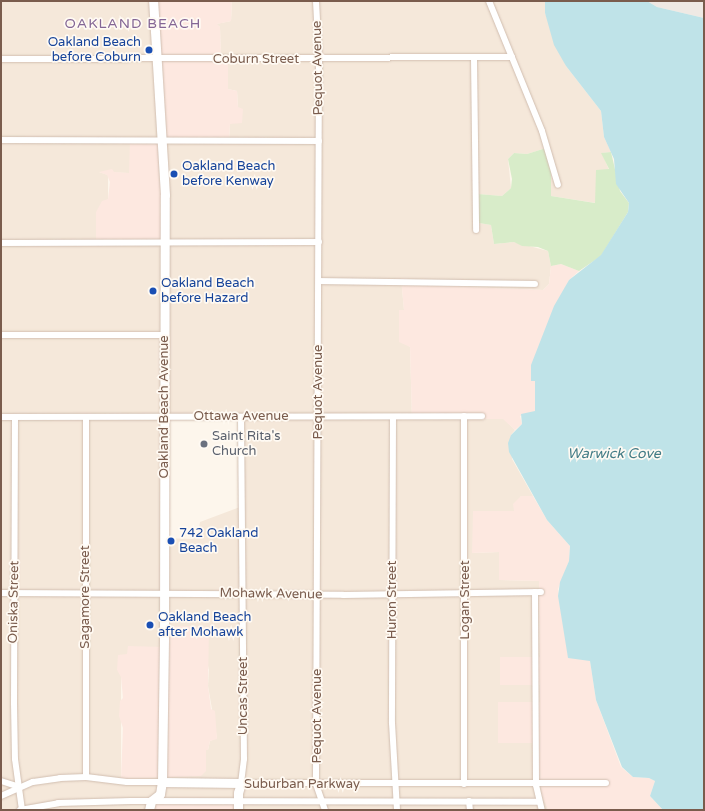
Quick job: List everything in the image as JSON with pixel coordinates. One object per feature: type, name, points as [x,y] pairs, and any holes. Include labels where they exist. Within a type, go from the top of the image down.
[{"type":"street","name":"Oakland Beach Avenue","points":[[150,806],[160,794],[162,782],[164,594],[163,140],[153,1]]},
{"type":"street","name":"Pequot Avenue","points":[[316,1],[319,59],[316,784],[325,810]]},
{"type":"street","points":[[489,1],[549,152],[558,186]]},
{"type":"street","name":"Coburn Street","points":[[1,59],[319,59],[339,56],[512,58]]},
{"type":"street","points":[[474,58],[476,230]]},
{"type":"street","points":[[1,140],[319,141]]},
{"type":"street","points":[[1,243],[319,242]]},
{"type":"street","points":[[319,281],[535,284]]},
{"type":"street","points":[[1,334],[164,335]]},
{"type":"street","name":"Ottawa Avenue","points":[[1,417],[164,415],[241,417],[482,416]]},
{"type":"street","name":"Logan Street","points":[[464,416],[464,784]]},
{"type":"street","name":"Oniska Street","points":[[15,417],[16,759],[20,787],[21,810]]},
{"type":"street","name":"Sagamore Street","points":[[86,417],[86,777]]},
{"type":"street","name":"Uncas Street","points":[[241,417],[244,772],[241,783]]},
{"type":"street","name":"Huron Street","points":[[393,417],[392,594],[394,784],[397,810]]},
{"type":"street","name":"Mohawk Avenue","points":[[1,593],[317,595],[465,591],[538,592],[536,785]]},
{"type":"street","name":"Suburban Parkway","points":[[1,796],[33,782],[86,777],[127,782],[536,785],[606,784]]},
{"type":"street","points":[[1,781],[20,787]]},
{"type":"street","points":[[237,806],[241,783]]},
{"type":"street","points":[[536,785],[538,802],[542,810]]},
{"type":"street","name":"Suburban Parkway","points":[[21,810],[58,804],[237,806],[322,801],[538,802]]},
{"type":"street","points":[[469,801],[470,810]]},
{"type":"shaded area","points":[[1,1],[153,1],[162,139],[129,173],[99,172],[108,175],[108,199],[96,212],[163,142],[229,141],[230,124],[238,107],[237,91],[228,89],[228,60],[221,59],[220,27],[216,24],[231,21],[232,1],[545,1],[545,13],[566,66],[601,111],[604,137],[611,152],[602,153],[609,170],[596,170],[596,203],[551,196],[551,157],[546,148],[527,154],[514,153],[508,159],[511,188],[502,196],[478,194],[479,223],[491,225],[494,244],[514,242],[548,251],[551,266],[549,284],[543,290],[469,287],[401,278],[404,310],[399,310],[404,342],[410,347],[412,419],[504,419],[515,430],[511,435],[512,459],[533,496],[521,496],[514,511],[473,511],[473,553],[499,552],[499,580],[539,581],[540,657],[500,685],[540,685],[540,702],[499,743],[539,743],[539,772],[548,810],[1,810]],"holes":[[[165,419],[239,420],[240,507],[200,522],[198,535],[192,539],[165,538]],[[182,626],[207,662],[209,670],[208,686],[217,738],[210,741],[208,750],[206,750],[206,771],[121,778],[121,677],[164,644]]]},
{"type":"shaded area","points":[[153,1],[232,1],[231,21],[217,24],[220,27],[221,58],[228,60],[228,89],[237,91],[238,107],[243,109],[242,123],[230,124],[229,141],[164,140],[164,241],[96,242],[96,212],[102,201],[108,199],[110,182],[107,175],[99,172],[112,169],[114,172],[129,173],[130,141],[162,139]]},
{"type":"shaded area","points":[[647,1],[704,1],[704,18],[657,7]]},
{"type":"shaded area","points":[[561,264],[579,271],[569,280],[549,320],[535,381],[535,412],[520,416],[522,424],[515,430],[503,419],[412,419],[410,347],[399,342],[399,310],[404,310],[401,278],[469,287],[543,290],[549,284],[551,266]]},
{"type":"shaded area","points":[[521,496],[533,496],[547,520],[570,546],[569,561],[558,589],[561,609],[590,661],[596,700],[621,767],[633,777],[649,778],[655,781],[650,796],[663,810],[548,810],[542,795],[539,772],[539,743],[498,743],[498,702],[540,702],[540,685],[500,685],[500,657],[540,657],[539,581],[499,580],[499,552],[472,553],[473,511],[514,511],[513,504]]},
{"type":"shaded area","points":[[165,627],[209,627],[208,686],[211,709],[215,711],[217,739],[210,741],[208,750],[206,750],[206,771],[201,776],[121,779],[123,728],[119,716],[120,701],[123,698],[121,677],[117,670],[118,655],[127,654],[128,646],[163,647]]},
{"type":"shaded area","points":[[147,803],[236,804],[238,810],[147,810]]},
{"type":"green space","points":[[546,148],[551,157],[551,196],[595,203],[596,170],[609,169],[601,153],[611,152],[620,191],[629,203],[628,212],[601,256],[579,271],[561,264],[551,266],[548,251],[538,247],[522,246],[514,242],[494,244],[491,225],[479,223],[478,194],[502,196],[511,188],[512,179],[508,159],[514,153],[527,154]]},
{"type":"water","name":"Warwick Cove","points":[[545,1],[647,1],[657,7],[704,18],[704,810],[663,810],[650,796],[655,781],[649,778],[633,777],[622,767],[596,700],[590,661],[568,658],[558,596],[560,582],[569,561],[570,546],[547,520],[509,452],[508,443],[511,435],[522,424],[521,414],[535,411],[535,381],[531,381],[531,365],[554,306],[569,280],[601,255],[628,212],[629,203],[616,184],[614,159],[604,137],[601,111],[566,66],[554,45],[545,13]]},
{"type":"place","name":"Oakland Beach before Coburn","points":[[149,50]]},
{"type":"place","name":"Oakland Beach before Kenway","points":[[174,174]]},
{"type":"place","name":"Oakland Beach before Hazard","points":[[153,291]]},
{"type":"place","name":"Saint Rita's Church","points":[[204,444]]},
{"type":"place","name":"742 Oakland Beach","points":[[171,541]]},
{"type":"place","name":"Oakland Beach after Mohawk","points":[[150,625]]},
{"type":"district","name":"OAKLAND BEACH","points":[[133,24]]}]
